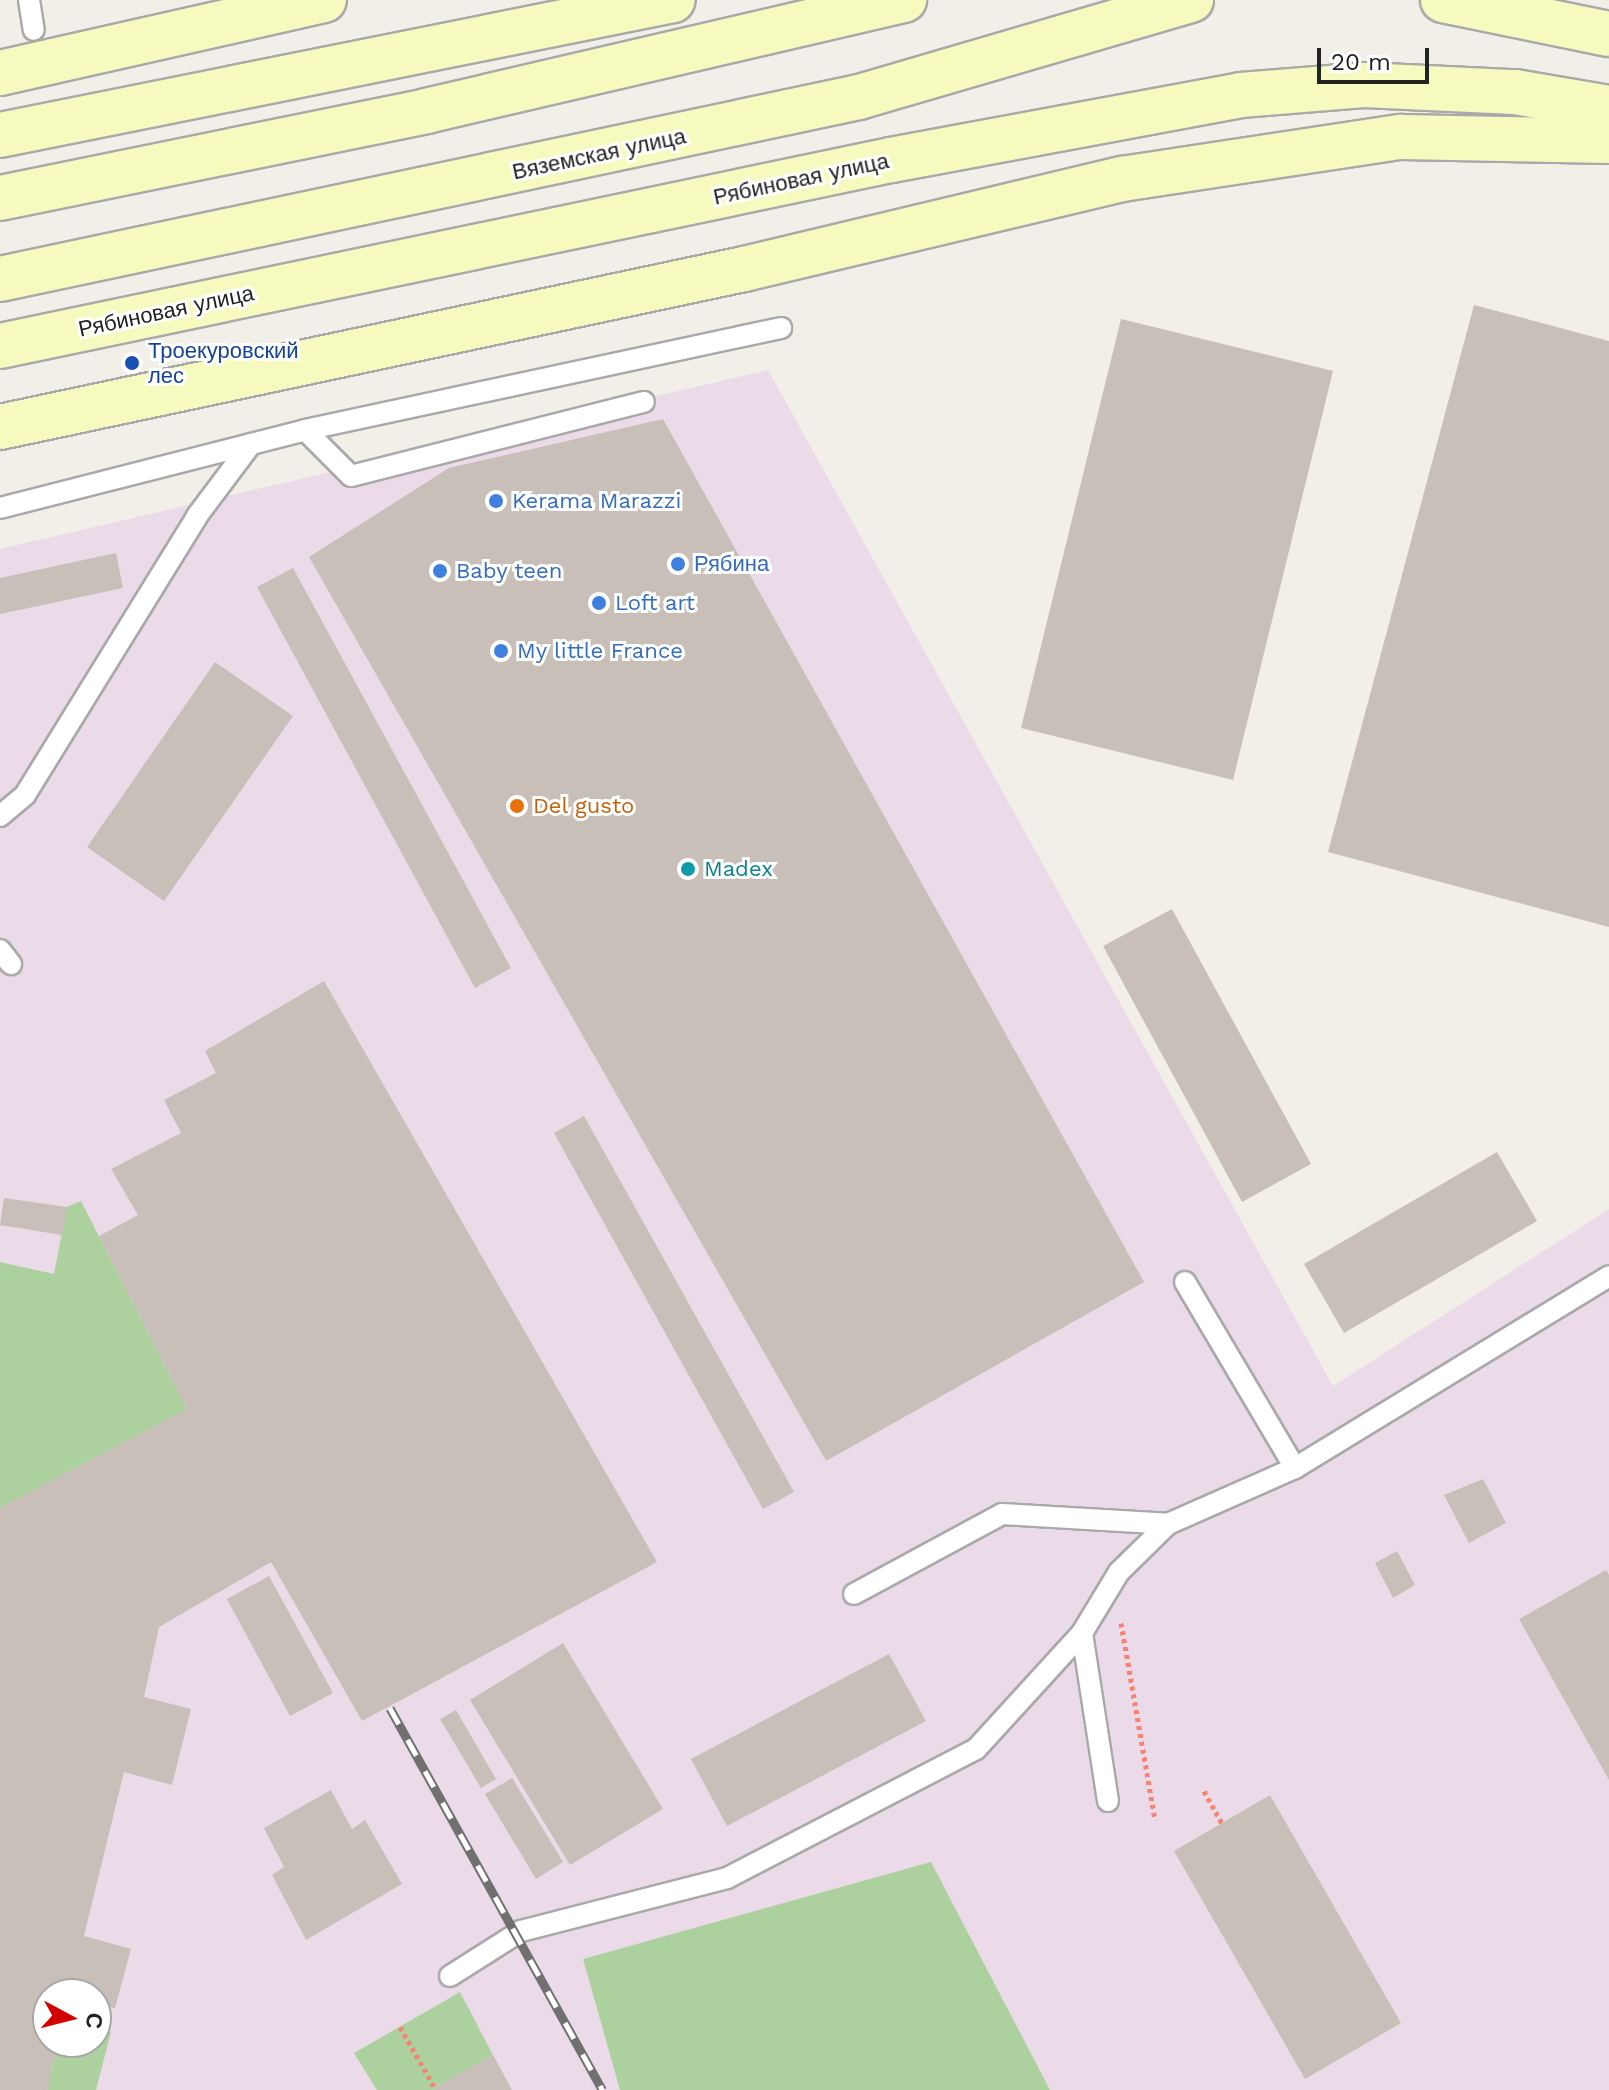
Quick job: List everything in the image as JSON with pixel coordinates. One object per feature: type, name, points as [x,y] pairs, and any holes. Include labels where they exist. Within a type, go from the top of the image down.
[{"type":"main road","points":[[0,73],[324,0]]},
{"type":"main road","points":[[0,135],[673,0]]},
{"type":"main road","points":[[0,198],[426,111],[904,0]]},
{"type":"main road","name":"Вяземская улица","points":[[0,279],[859,97],[1191,0]]},
{"type":"main road","points":[[1443,0],[1609,34]]},
{"type":"main road","name":"Рябиновая улица","points":[[0,346],[891,160],[1241,95],[1364,85],[1515,92],[1609,108]]},
{"type":"main road","points":[[0,427],[1122,179],[1401,137],[1609,141]]},
{"type":"lane","points":[[29,0],[34,30]]},
{"type":"lane","points":[[0,508],[305,430],[781,328]]},
{"type":"lane","points":[[305,430],[351,476],[644,402]]},
{"type":"lane","points":[[0,816],[25,795],[197,516],[251,444]]},
{"type":"lane","points":[[450,1976],[521,1931],[727,1878],[976,1749],[1082,1633],[1119,1572],[1168,1524],[1295,1468],[1609,1276]]},
{"type":"lane","points":[[1185,1282],[1295,1468]]},
{"type":"lane","points":[[854,1594],[1002,1514],[1168,1524]]},
{"type":"lane","points":[[1082,1633],[1108,1801]]},
{"type":"path","points":[[1119,1572],[1155,1820]]},
{"type":"path","points":[[1204,1791],[1222,1823]]},
{"type":"path","points":[[400,2027],[435,2088]]},
{"type":"shaded area","points":[[768,370],[1333,1386],[1609,1209],[1609,2090],[0,2090],[0,549]]},
{"type":"green space","points":[[81,1201],[187,1409],[0,1508],[0,1262],[54,1274],[67,1207]]},
{"type":"green space","points":[[931,1862],[1050,2090],[620,2090],[583,1959]]},
{"type":"green space","points":[[460,1992],[493,2055],[431,2090],[377,2090],[354,2053]]},
{"type":"green space","points":[[54,2058],[104,2058],[96,2090],[47,2090]]},
{"type":"building","points":[[1474,305],[1609,341],[1609,927],[1328,852]]},
{"type":"building","points":[[1121,319],[1333,371],[1233,780],[1021,728]]},
{"type":"building","points":[[663,419],[1144,1282],[826,1461],[309,557],[449,468]]},
{"type":"building","points":[[116,553],[123,588],[0,614],[0,578]]},
{"type":"building","points":[[293,568],[511,968],[475,988],[257,587]]},
{"type":"building","points":[[215,662],[293,716],[164,901],[87,847]]},
{"type":"building","points":[[1172,909],[1311,1164],[1242,1202],[1103,946]]},
{"type":"building","points":[[324,981],[657,1562],[362,1721],[271,1562],[159,1627],[144,1697],[191,1709],[172,1785],[124,1772],[84,1936],[131,1949],[115,2008],[112,2007],[112,1978],[32,1978],[32,2058],[54,2058],[47,2090],[0,2090],[0,1508],[187,1409],[99,1236],[138,1215],[111,1169],[181,1133],[164,1100],[216,1073],[205,1051]]},
{"type":"building","points":[[584,1116],[794,1492],[763,1509],[554,1133]]},
{"type":"building","points":[[1497,1152],[1537,1221],[1344,1333],[1304,1264]]},
{"type":"building","points":[[4,1198],[67,1207],[62,1235],[0,1225]]},
{"type":"building","points":[[1483,1479],[1506,1523],[1469,1543],[1444,1495]]},
{"type":"building","points":[[1397,1551],[1415,1585],[1393,1598],[1375,1563]]},
{"type":"building","points":[[1606,1570],[1609,1575],[1609,1780],[1519,1619]]},
{"type":"building","points":[[269,1576],[333,1693],[290,1716],[227,1599]]},
{"type":"building","points":[[563,1643],[663,1809],[570,1865],[470,1700]]},
{"type":"building","points":[[889,1654],[926,1721],[727,1826],[691,1759]]},
{"type":"building","points":[[456,1710],[496,1779],[481,1788],[440,1719]]},
{"type":"building","points":[[512,1778],[563,1862],[536,1879],[485,1794]]},
{"type":"building","points":[[331,1790],[352,1829],[365,1820],[402,1884],[306,1940],[272,1875],[284,1867],[264,1828]]},
{"type":"building","points":[[1270,1795],[1401,2023],[1305,2079],[1174,1851]]},
{"type":"building","points":[[493,2055],[512,2090],[431,2090]]},
{"type":"railway","points":[[390,1708],[603,2090]]},
{"type":"place","name":"Троекуровский лес","points":[[132,363]]},
{"type":"place","name":"Kerama Marazzi","points":[[496,501]]},
{"type":"place","name":"Рябина","points":[[678,564]]},
{"type":"place","name":"Baby teen","points":[[440,571]]},
{"type":"place","name":"Loft art","points":[[599,603]]},
{"type":"place","name":"My little France","points":[[501,651]]},
{"type":"place","name":"Del gusto","points":[[517,806]]},
{"type":"place","name":"Madex","points":[[688,869]]}]
